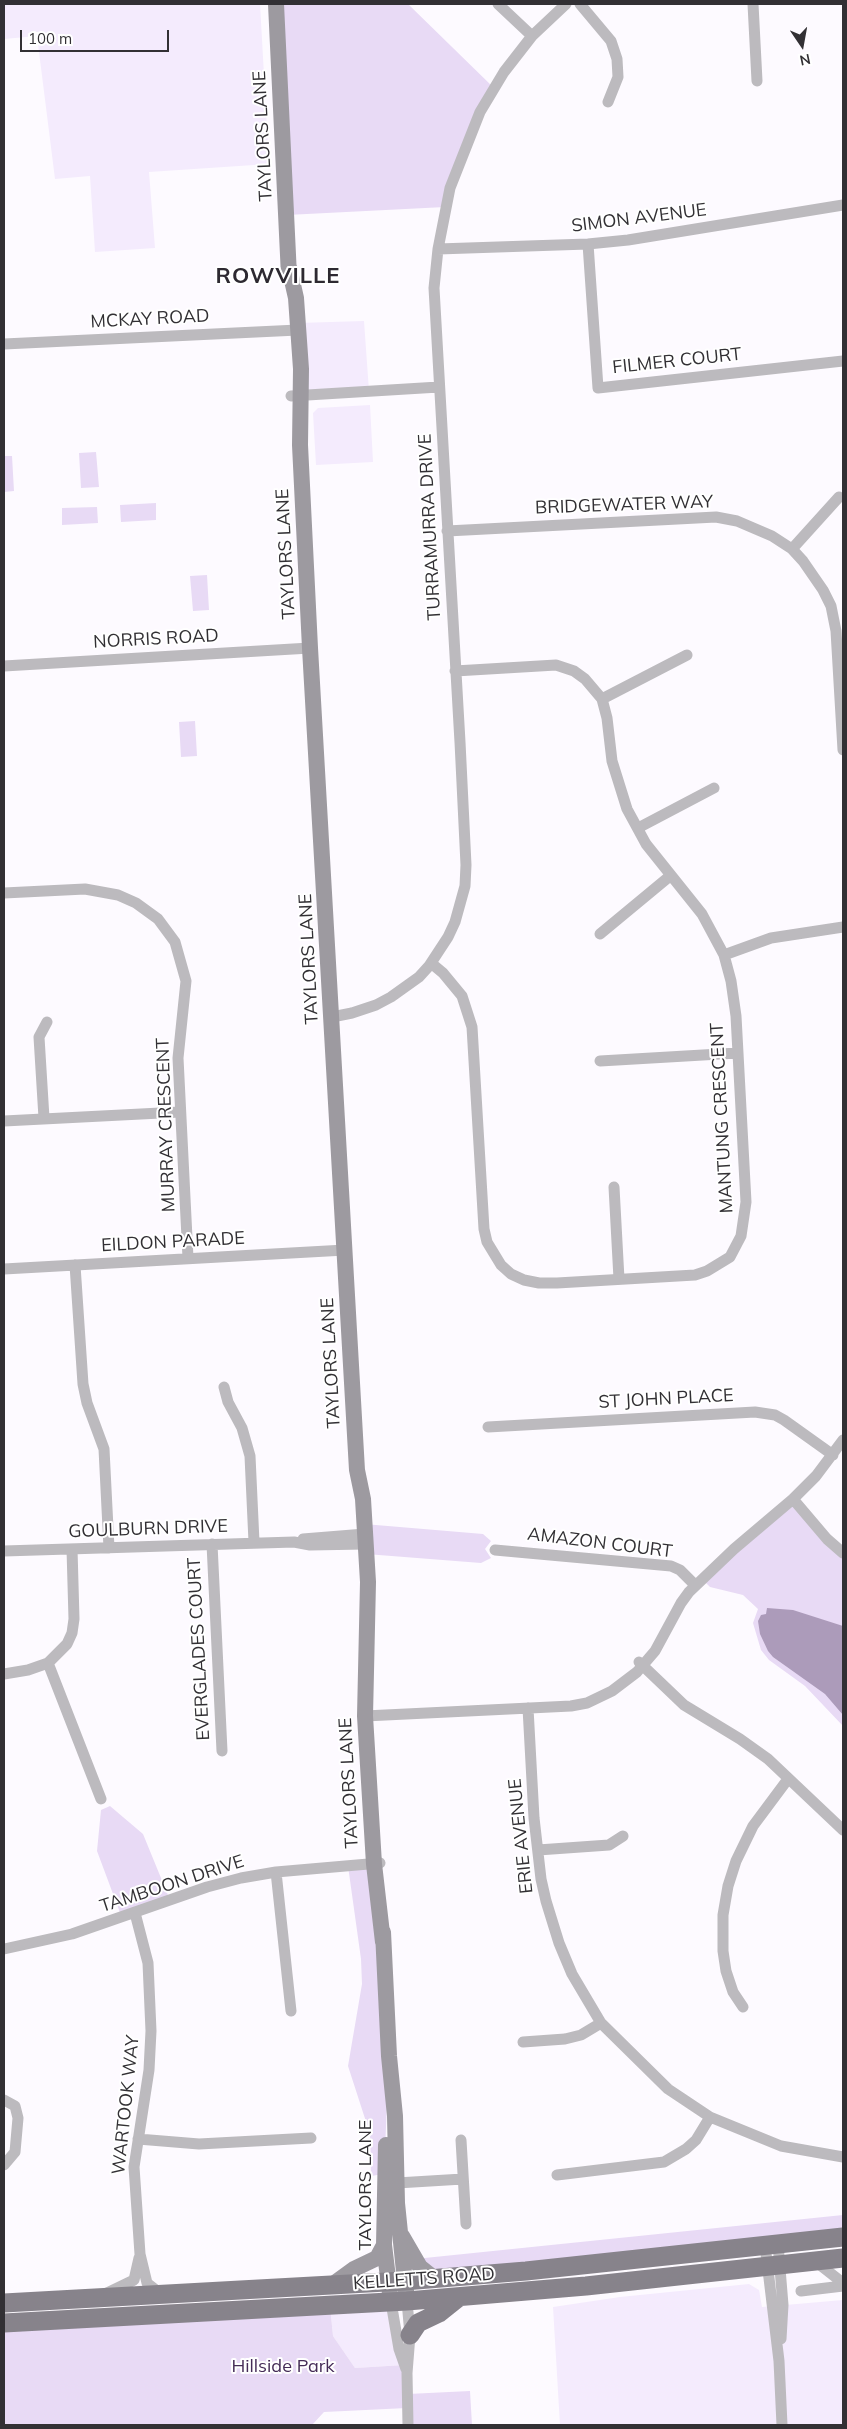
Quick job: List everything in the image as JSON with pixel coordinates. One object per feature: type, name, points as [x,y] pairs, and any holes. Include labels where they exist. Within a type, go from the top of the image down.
[{"type":"main road","name":"TAYLORS LANE","points":[[276,4],[310,648],[357,1470],[354,1500],[361,1539],[358,1584],[366,1631],[389,2056],[395,2116],[384,2245],[396,2281],[399,2302]]},
{"type":"main road","name":"TAYLORS LANE","points":[[390,2183],[399,2229],[396,2281]]},
{"type":"main road","points":[[399,2229],[420,2267],[435,2278]]},
{"type":"main road","name":"KELLETTS ROAD","points":[[4,2303],[435,2278],[587,2265],[843,2236]]},
{"type":"main road","points":[[332,2285],[354,2269],[377,2258],[384,2245]]},
{"type":"main road","name":"KELLETTS ROAD","points":[[4,2323],[399,2302],[843,2258]]},
{"type":"main road","points":[[410,2335],[418,2323],[438,2313],[459,2297]]},
{"type":"street","points":[[498,4],[532,36]]},
{"type":"street","name":"TURRAMURRA DRIVE","points":[[332,1017],[364,1010],[391,997],[418,976],[431,963],[455,922],[465,886],[466,856],[434,288],[438,249],[445,207],[462,152],[480,112],[494,88],[532,36],[566,4]]},
{"type":"street","points":[[580,4],[611,42],[618,59],[618,77],[608,102]]},
{"type":"street","points":[[753,4],[757,81]]},
{"type":"street","name":"SIMON AVENUE","points":[[438,249],[588,244],[628,240],[843,205]]},
{"type":"street","name":"FILMER COURT","points":[[588,244],[598,388],[843,361]]},
{"type":"street","name":"MCKAY ROAD","points":[[4,344],[293,330]]},
{"type":"street","points":[[297,396],[440,387]]},
{"type":"street","points":[[792,550],[839,498]]},
{"type":"street","name":"BRIDGEWATER WAY","points":[[447,531],[716,517],[752,526],[792,550],[803,561],[823,590],[831,606],[840,631],[843,750]]},
{"type":"street","name":"NORRIS ROAD","points":[[4,666],[310,648]]},
{"type":"street","points":[[602,699],[687,655]]},
{"type":"street","name":"MANTUNG CRESCENT","points":[[431,963],[443,972],[458,991],[469,1014],[472,1027],[484,1229],[493,1254],[511,1274],[539,1283],[695,1274],[715,1267],[735,1250],[744,1228],[746,1202],[732,990],[724,955],[702,914],[646,844],[627,809],[616,774],[602,699],[585,679],[574,671],[556,665],[455,671]]},
{"type":"street","points":[[638,828],[714,788]]},
{"type":"street","points":[[600,934],[670,876]]},
{"type":"street","name":"MURRAY CRESCENT","points":[[4,893],[99,890],[118,895],[136,903],[158,919],[174,942],[186,981],[186,994],[178,1044],[188,1258]]},
{"type":"street","points":[[724,955],[771,938],[843,927]]},
{"type":"street","points":[[44,1118],[39,1037],[46,1022]]},
{"type":"street","points":[[600,1061],[737,1053]]},
{"type":"street","points":[[4,1121],[180,1112]]},
{"type":"street","points":[[614,1187],[619,1279]]},
{"type":"street","name":"EILDON PARADE","points":[[4,1269],[345,1250]]},
{"type":"street","points":[[75,1265],[83,1384],[87,1404],[104,1449],[109,1548]]},
{"type":"street","points":[[224,1387],[228,1402],[242,1428],[250,1456],[254,1542]]},
{"type":"street","name":"ST JOHN PLACE","points":[[488,1427],[755,1412],[784,1420],[833,1455]]},
{"type":"street","points":[[370,1716],[528,1708],[587,1702],[626,1682],[662,1640],[693,1583],[793,1499],[833,1455],[843,1440]]},
{"type":"street","points":[[793,1499],[827,1539],[843,1553]]},
{"type":"street","name":"GOULBURN DRIVE","points":[[4,1551],[254,1542],[294,1542],[310,1545],[361,1539]]},
{"type":"street","name":"EVERGLADES COURT","points":[[212,1544],[222,1751]]},
{"type":"street","points":[[4,1674],[28,1670],[48,1663],[59,1654],[72,1633],[74,1619],[72,1549]]},
{"type":"street","name":"AMAZON COURT","points":[[495,1550],[671,1566],[680,1570],[693,1583]]},
{"type":"street","points":[[48,1663],[101,1799]]},
{"type":"street","points":[[641,1663],[680,1702],[753,1748],[843,1830]]},
{"type":"street","name":"ERIE AVENUE","points":[[528,1708],[538,1850],[546,1901],[559,1943],[572,1974],[601,2023],[668,2089],[710,2118],[781,2146],[843,2157]]},
{"type":"street","points":[[743,2007],[733,1992],[726,1971],[723,1951],[723,1915],[728,1886],[736,1861],[748,1834],[765,1808],[788,1779]]},
{"type":"street","points":[[538,1850],[609,1845],[624,1836]]},
{"type":"street","name":"TAMBOON DRIVE","points":[[4,1949],[72,1934],[207,1887],[276,1872],[378,1863]]},
{"type":"street","points":[[276,1872],[291,2011]]},
{"type":"street","name":"WARTOOK WAY","points":[[135,1913],[148,1963],[151,2031],[149,2070],[134,2167],[140,2254],[148,2283],[161,2294]]},
{"type":"street","points":[[523,2042],[565,2039],[581,2035],[601,2023]]},
{"type":"street","points":[[4,2100],[15,2106],[18,2118],[15,2152],[4,2165]]},
{"type":"street","points":[[558,2175],[664,2162],[686,2149],[696,2140],[710,2118]]},
{"type":"street","points":[[138,2138],[199,2144],[311,2138]]},
{"type":"street","points":[[461,2140],[466,2224]]},
{"type":"street","points":[[390,2183],[463,2180]]},
{"type":"street","points":[[771,2245],[783,2323],[779,2361],[782,2425]]},
{"type":"street","points":[[96,2298],[134,2280],[140,2254]]},
{"type":"street","points":[[815,2260],[843,2284]]},
{"type":"street","points":[[801,2291],[843,2284]]},
{"type":"street","name":"TAYLORS LANE","points":[[399,2302],[410,2335],[407,2373],[408,2425]]},
{"type":"street","name":"TAYLORS LANE","points":[[399,2302],[399,2349],[407,2373]]},
{"type":"shaded area","points":[[4,4],[260,4],[269,164],[149,172],[155,248],[95,252],[90,176],[55,179],[37,36],[4,39]]},
{"type":"shaded area","points":[[364,321],[369,391],[302,395],[298,323]]},
{"type":"shaded area","points":[[370,405],[373,462],[316,465],[313,413],[318,408]]},
{"type":"shaded area","points":[[767,1608],[793,1610],[843,1626],[843,1715],[825,1694],[773,1657],[768,1651],[760,1634],[758,1621],[761,1615],[766,1614]]},
{"type":"shaded area","points":[[749,2284],[759,2290],[762,2307],[843,2300],[843,2425],[560,2425],[553,2307],[620,2297]]},
{"type":"shaded area","points":[[391,2302],[404,2365],[355,2368],[333,2336],[330,2306]]},
{"type":"green space","points":[[276,4],[408,4],[494,88],[445,207],[287,215]]},
{"type":"green space","points":[[96,452],[99,487],[81,488],[79,453]]},
{"type":"green space","points":[[4,456],[12,456],[14,491],[4,492]]},
{"type":"green space","points":[[156,503],[156,520],[121,522],[120,505]]},
{"type":"green space","points":[[97,507],[98,523],[62,525],[62,508]]},
{"type":"green space","points":[[207,575],[209,610],[193,611],[190,576]]},
{"type":"green space","points":[[195,721],[197,756],[181,757],[179,722]]},
{"type":"green space","points":[[793,1499],[843,1553],[843,1726],[805,1686],[769,1660],[761,1650],[753,1623],[758,1609],[743,1595],[710,1587],[702,1579]]},
{"type":"green space","points":[[364,1524],[483,1534],[491,1541],[485,1549],[491,1558],[481,1563],[366,1554]]},
{"type":"green space","points":[[110,1806],[143,1834],[170,1900],[122,1918],[97,1851],[101,1810]]},
{"type":"green space","points":[[374,1864],[389,2056],[384,2174],[371,2176],[370,2134],[348,2066],[362,1984],[361,1959],[348,1866]]},
{"type":"green space","points":[[843,2215],[843,2237],[435,2279],[415,2259]]},
{"type":"green space","name":"Hillside Park","points":[[330,2306],[333,2336],[355,2368],[404,2365],[408,2394],[470,2391],[472,2425],[408,2425],[407,2408],[324,2412],[312,2425],[4,2425],[4,2323]]},
{"type":"district","name":"ROWVILLE","points":[[278,276]]}]
